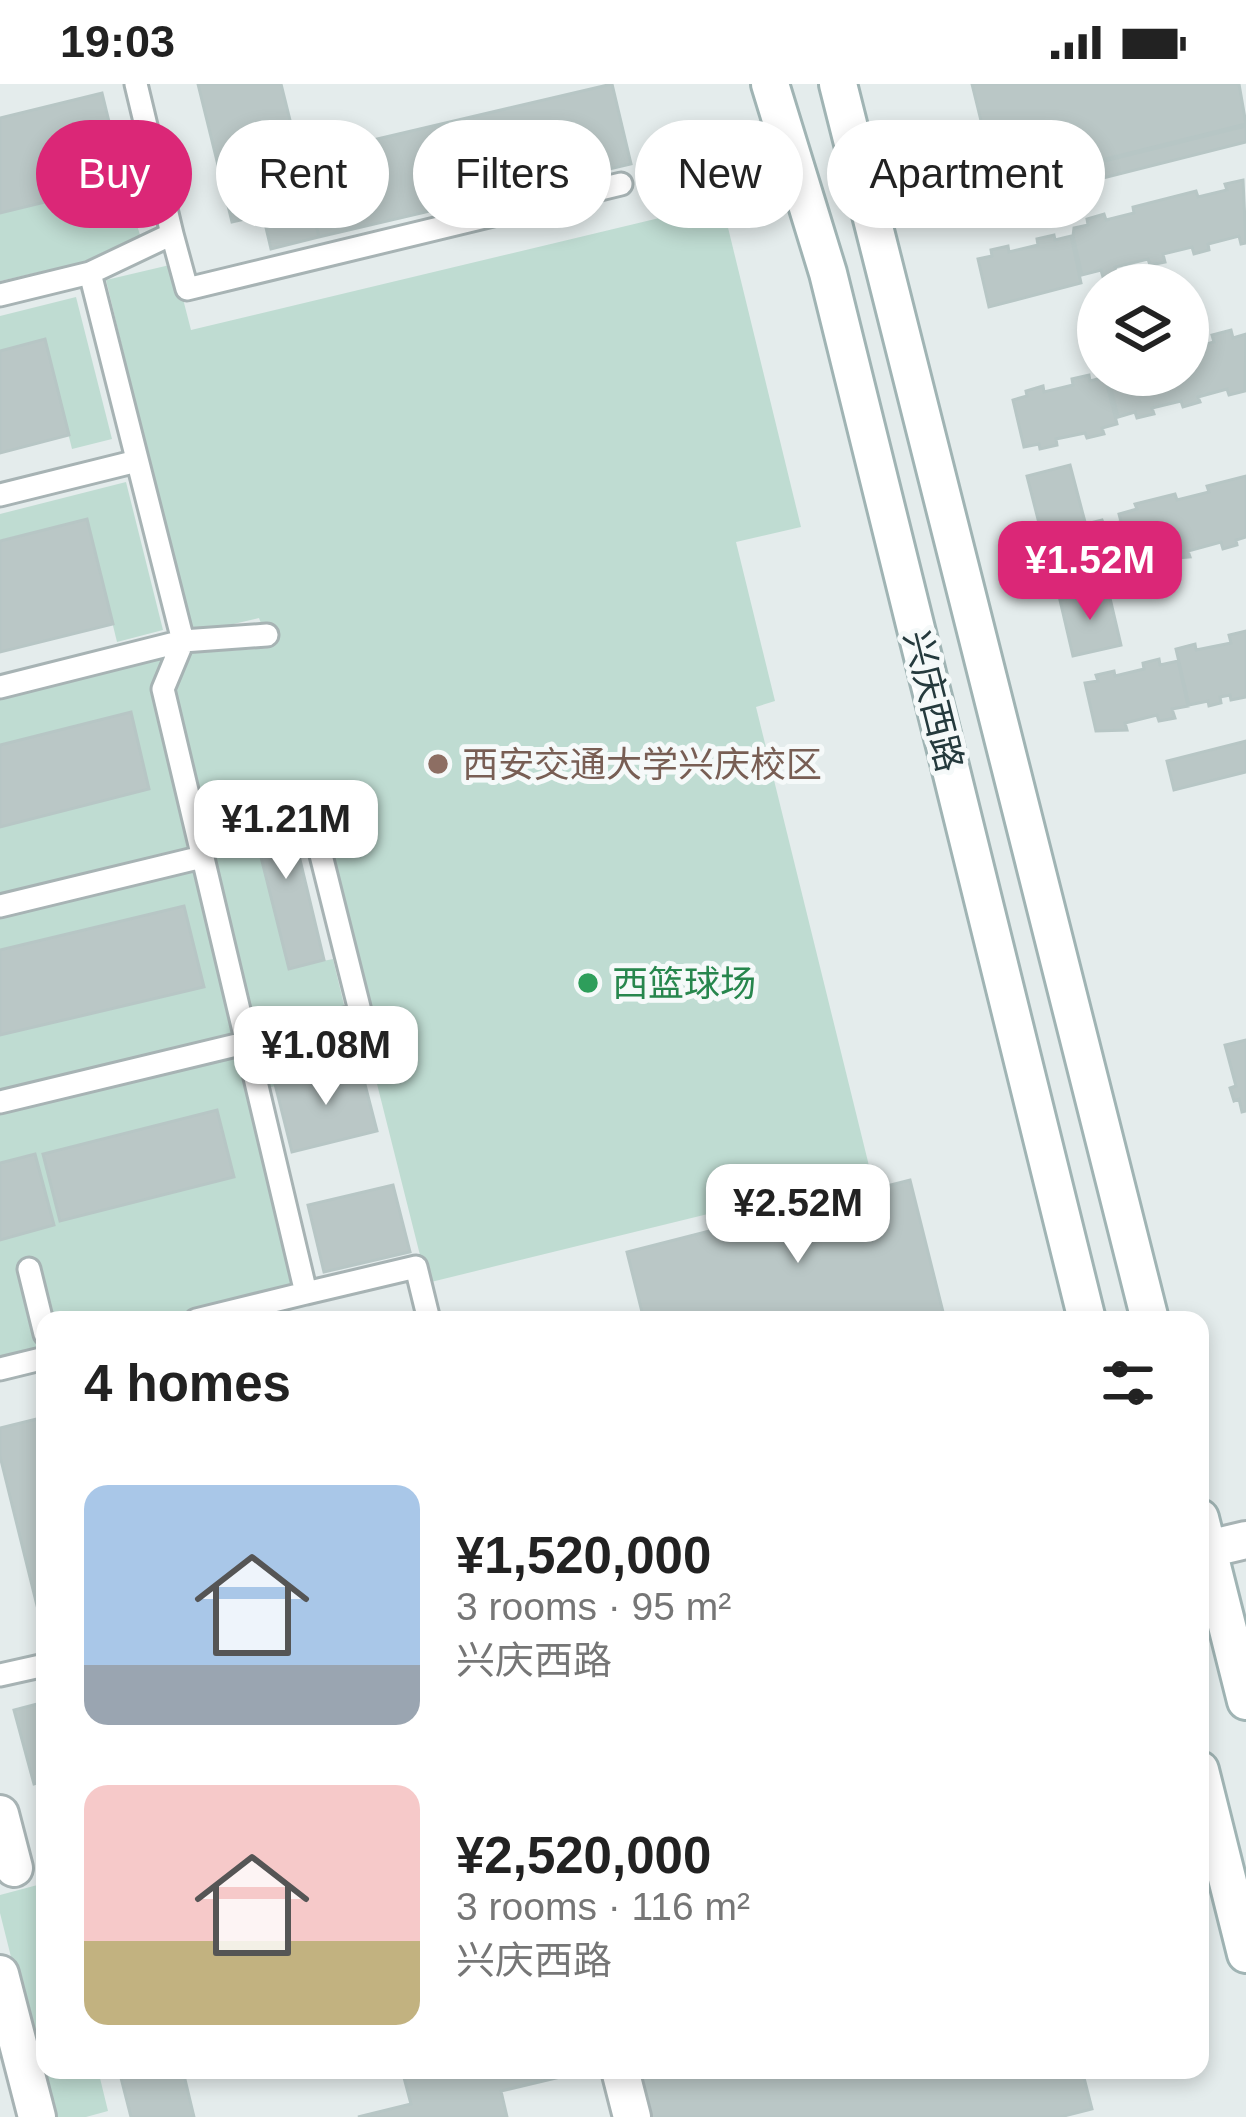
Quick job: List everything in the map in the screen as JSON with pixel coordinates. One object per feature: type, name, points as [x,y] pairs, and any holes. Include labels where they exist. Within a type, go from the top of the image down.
[{"type":"main road","name":"兴庆西路","points":[[770,84],[828,273],[1086,1311]]},
{"type":"main road","name":"兴庆西路","points":[[838,84],[1148,1311]]},
{"type":"main road","points":[[1209,1535],[1246,1540]]},
{"type":"main road","points":[[1209,1554],[1246,1701]]},
{"type":"main road","points":[[1209,1797],[1238,1884],[1246,1954]]},
{"type":"main road","points":[[0,1814],[20,1867]]},
{"type":"main road","points":[[0,1974],[37,2117]]},
{"type":"main road","points":[[622,2079],[632,2117]]},
{"type":"lane","points":[[145,93],[187,289],[621,184]]},
{"type":"lane","points":[[0,295],[90,273],[172,234]]},
{"type":"lane","points":[[90,273],[183,641],[163,689],[306,1293]]},
{"type":"lane","points":[[0,495],[137,461]]},
{"type":"lane","points":[[0,687],[183,641],[266,635]]},
{"type":"lane","points":[[0,1102],[361,1015],[311,815]]},
{"type":"lane","points":[[0,906],[202,857]]},
{"type":"lane","points":[[233,1311],[416,1267],[427,1311]]},
{"type":"lane","points":[[29,1269],[39,1311]]},
{"type":"lane","points":[[0,1369],[36,1360]]},
{"type":"lane","points":[[0,1675],[36,1667]]},
{"type":"green space","points":[[36,204],[36,228],[138,228],[140,235],[83,262],[0,281],[0,213]]},
{"type":"green space","name":"西安交通大学兴庆校区","points":[[635,224],[635,228],[728,228],[801,527],[736,542],[775,701],[756,707],[871,1174],[427,1283],[372,1064],[258,1090],[306,1293],[233,1311],[36,1311],[36,1360],[0,1369],[0,687],[183,641],[163,689],[248,1050],[361,1015],[305,791],[248,806],[288,968],[333,959],[345,1009],[252,1030],[174,690],[191,653],[270,648],[259,618],[191,634],[106,280],[174,264],[191,330]]},
{"type":"green space","points":[[76,297],[112,439],[72,449],[45,340],[0,351],[0,316]]},
{"type":"green space","points":[[126,482],[163,630],[117,642],[87,519],[0,540],[0,514]]},
{"type":"green space","points":[[36,1885],[36,2057],[0,1913],[0,1895]]},
{"type":"green space","points":[[42,2079],[100,2079],[108,2111],[86,2117],[51,2117]]},
{"type":"building","points":[[198,84],[281,84],[290,120],[216,120],[216,157]]},
{"type":"building","points":[[612,84],[631,164],[611,169],[611,120],[458,120]]},
{"type":"building","points":[[972,84],[1239,84],[1246,124],[1105,159],[1105,120],[981,120]]},
{"type":"building","points":[[102,93],[109,120],[36,120],[36,204],[0,213],[0,118]]},
{"type":"building","points":[[1246,126],[1246,142],[1105,178],[1105,161]]},
{"type":"building","points":[[413,131],[413,215],[389,221],[389,136]]},
{"type":"building","points":[[1243,180],[1246,243],[1241,244],[1239,236],[1208,244],[1209,250],[1194,254],[1192,247],[1163,254],[1165,262],[1155,264],[1148,259],[1079,264],[1074,228],[1105,228],[1105,217],[1134,213],[1133,207],[1196,191],[1198,197],[1227,190],[1225,184]]},
{"type":"building","points":[[266,228],[317,228],[319,237],[271,249]]},
{"type":"building","points":[[317,228],[357,228],[319,237]]},
{"type":"building","points":[[1071,236],[1077,284],[989,307],[978,259],[1008,246],[1009,252],[1038,245],[1037,239]]},
{"type":"building","points":[[1231,330],[1233,338],[1246,334],[1245,391],[1209,394],[1212,335]]},
{"type":"building","points":[[45,339],[69,435],[0,453],[0,351]]},
{"type":"building","points":[[1077,378],[1077,396],[1110,396],[1117,424],[1102,428],[1104,434],[1056,439],[1057,445],[1040,449],[1039,444],[1024,447],[1013,400],[1043,386],[1044,392],[1073,385],[1072,379]]},
{"type":"building","points":[[1113,396],[1202,396],[1200,402],[1183,407],[1181,401],[1152,408],[1154,414],[1118,417]]},
{"type":"building","points":[[1070,465],[1085,522],[1060,528],[1061,534],[1043,539],[1027,476]]},
{"type":"building","points":[[1246,476],[1246,537],[1236,540],[1237,545],[1223,549],[1221,542],[1188,551],[1190,557],[1164,559],[1165,563],[1151,567],[1149,559],[1132,564],[1119,514],[1137,509],[1135,504],[1209,492],[1207,486]]},
{"type":"building","points":[[87,519],[113,624],[0,652],[0,541]]},
{"type":"building","points":[[1102,520],[1104,525],[1120,522],[1132,573],[1116,577],[1118,583],[1091,583],[1092,589],[1077,593],[1076,587],[1060,591],[1047,540],[1063,536],[1062,530]]},
{"type":"building","points":[[1094,592],[1096,598],[1109,594],[1121,645],[1073,656],[1060,600]]},
{"type":"building","points":[[1246,631],[1246,697],[1231,700],[1230,695],[1209,706],[1208,701],[1189,705],[1176,649],[1231,643],[1229,635]]},
{"type":"building","points":[[1159,659],[1160,665],[1178,661],[1188,706],[1172,709],[1175,718],[1159,721],[1157,715],[1125,723],[1127,730],[1096,731],[1085,683],[1098,681],[1096,675],[1144,669],[1143,663]]},
{"type":"building","points":[[131,712],[149,789],[0,827],[0,745]]},
{"type":"building","points":[[1246,741],[1246,772],[1174,790],[1167,761]]},
{"type":"building","points":[[285,797],[324,960],[289,969],[248,805]]},
{"type":"building","points":[[184,906],[204,987],[0,1035],[0,950]]},
{"type":"building","points":[[1246,1040],[1246,1111],[1242,1112],[1230,1088],[1236,1086],[1225,1045]]},
{"type":"building","points":[[360,1065],[377,1131],[292,1152],[275,1084]]},
{"type":"building","points":[[217,1110],[234,1177],[60,1221],[43,1154]]},
{"type":"building","points":[[35,1154],[54,1225],[0,1240],[0,1163]]},
{"type":"building","points":[[910,1180],[943,1311],[642,1311],[627,1252]]},
{"type":"building","points":[[393,1185],[410,1252],[324,1272],[308,1205]]},
{"type":"building","points":[[36,1419],[36,1602],[0,1456],[0,1428]]},
{"type":"building","points":[[36,1704],[36,1783],[34,1784],[14,1710]]},
{"type":"building","points":[[121,2079],[185,2079],[194,2117],[131,2117]]},
{"type":"building","points":[[404,2079],[551,2079],[501,2091],[507,2117],[358,2117],[411,2104]]},
{"type":"building","points":[[634,2079],[1084,2079],[1092,2109],[1060,2117],[644,2117]]},
{"type":"place","name":"西安交通大学兴庆校区","points":[[438,764]]},
{"type":"place","name":"西篮球场","points":[[588,983]]}]
